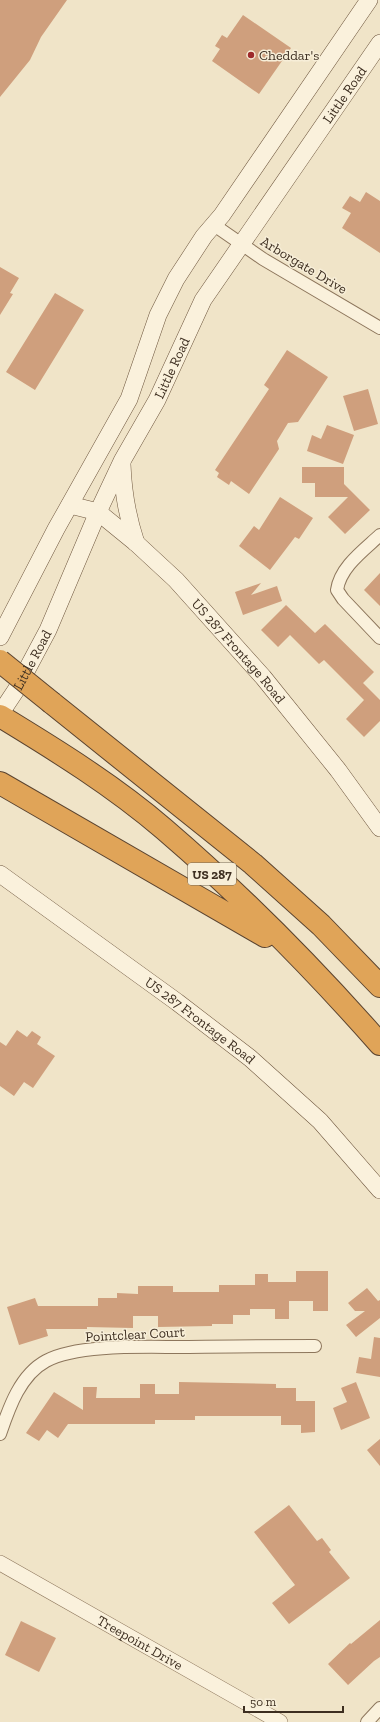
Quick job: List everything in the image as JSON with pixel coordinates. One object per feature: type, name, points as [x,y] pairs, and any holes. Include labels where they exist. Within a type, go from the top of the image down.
[{"type":"highway","name":"US 287","points":[[0,661],[253,864],[321,925],[380,986]]},
{"type":"highway","name":"US 287","points":[[0,715],[91,774],[163,829],[261,919],[306,963],[380,1044]]},
{"type":"highway","points":[[0,783],[248,925],[306,963]]},
{"type":"main road","name":"Little Road","points":[[0,637],[70,505],[129,399],[158,315],[176,279],[204,236],[214,225],[369,0]]},
{"type":"main road","name":"Little Road","points":[[0,715],[16,690],[48,630],[98,512],[122,461],[158,400],[203,300],[380,43]]},
{"type":"main road","points":[[122,461],[123,494],[128,518],[136,543]]},
{"type":"main road","name":"US 287 Frontage Road","points":[[70,505],[98,512],[136,543],[176,580],[263,677],[338,770],[380,828]]},
{"type":"main road","name":"US 287 Frontage Road","points":[[0,874],[164,993],[250,1058],[320,1122],[380,1190]]},
{"type":"street","name":"Arborgate Drive","points":[[214,225],[263,259],[380,328]]},
{"type":"street","points":[[380,535],[348,566],[338,579],[337,590],[343,599],[380,638]]},
{"type":"street","name":"Pointclear Court","points":[[0,1434],[12,1402],[32,1372],[46,1361],[63,1354],[118,1347],[314,1346]]},
{"type":"street","name":"Treepoint Drive","points":[[0,1564],[280,1722]]},
{"type":"street","points":[[367,1722],[380,1708]]},
{"type":"building","points":[[0,0],[67,0],[41,37],[30,60],[0,97]]},
{"type":"building","name":"Cheddar's","points":[[243,15],[291,48],[259,94],[212,61],[220,49],[215,46],[222,35],[227,38]]},
{"type":"building","points":[[366,192],[380,201],[380,253],[342,228],[351,213],[342,208],[350,196],[360,202]]},
{"type":"building","points":[[0,267],[19,278],[10,293],[13,294],[0,315]]},
{"type":"building","points":[[55,293],[84,310],[35,390],[6,372]]},
{"type":"building","points":[[287,350],[328,377],[298,422],[288,423],[277,441],[279,449],[249,494],[231,481],[229,485],[217,477],[219,473],[215,470],[269,389],[264,385]]},
{"type":"building","points":[[368,389],[378,424],[354,431],[343,396]]},
{"type":"building","points":[[327,425],[354,435],[343,464],[307,451],[312,435],[321,439]]},
{"type":"building","points":[[302,467],[344,467],[344,484],[370,510],[345,534],[328,517],[348,497],[315,497],[315,483],[302,483]]},
{"type":"building","points":[[280,497],[313,518],[299,539],[295,537],[270,570],[239,546],[254,526],[259,530]]},
{"type":"building","points":[[380,573],[380,606],[364,590]]},
{"type":"building","points":[[261,583],[251,595],[277,586],[282,601],[243,615],[235,592]]},
{"type":"building","points":[[286,605],[315,633],[325,624],[374,672],[363,683],[380,700],[380,721],[364,737],[346,719],[364,700],[324,660],[319,664],[290,635],[278,647],[261,630]]},
{"type":"building","points":[[17,1030],[27,1037],[32,1031],[41,1037],[37,1044],[55,1056],[33,1088],[24,1082],[14,1096],[0,1086],[0,1042],[6,1046]]},
{"type":"building","points":[[296,1271],[328,1271],[328,1311],[313,1311],[313,1301],[289,1301],[289,1319],[275,1319],[275,1309],[250,1309],[250,1315],[233,1315],[233,1324],[212,1324],[212,1326],[158,1327],[158,1316],[133,1316],[133,1328],[87,1327],[87,1329],[46,1329],[48,1336],[19,1345],[7,1307],[35,1298],[38,1306],[98,1306],[98,1298],[117,1298],[117,1293],[138,1294],[138,1286],[173,1286],[173,1292],[219,1292],[219,1285],[255,1285],[255,1274],[268,1274],[268,1282],[296,1282]]},
{"type":"building","points":[[367,1288],[378,1301],[380,1300],[380,1318],[356,1337],[346,1325],[365,1311],[355,1311],[348,1303]]},
{"type":"building","points":[[374,1337],[380,1338],[380,1377],[356,1373],[359,1357],[371,1359]]},
{"type":"building","points":[[179,1382],[276,1384],[276,1388],[296,1388],[296,1401],[315,1401],[315,1432],[301,1433],[301,1425],[281,1425],[281,1416],[195,1416],[195,1420],[155,1420],[155,1424],[68,1424],[58,1438],[47,1430],[39,1441],[26,1433],[54,1392],[83,1410],[83,1387],[97,1387],[96,1398],[140,1398],[140,1384],[155,1384],[155,1394],[179,1394]]},
{"type":"building","points":[[356,1382],[370,1418],[341,1430],[333,1408],[347,1402],[341,1388]]},
{"type":"building","points":[[380,1439],[380,1466],[367,1450]]},
{"type":"building","points":[[289,1505],[317,1541],[322,1538],[331,1550],[329,1552],[350,1578],[289,1624],[272,1603],[295,1585],[254,1532]]},
{"type":"building","points":[[380,1620],[380,1657],[348,1685],[328,1664],[350,1643],[351,1644]]},
{"type":"building","points":[[21,1621],[56,1638],[39,1672],[5,1655]]},
{"type":"place","name":"Cheddar's","points":[[251,55]]}]
